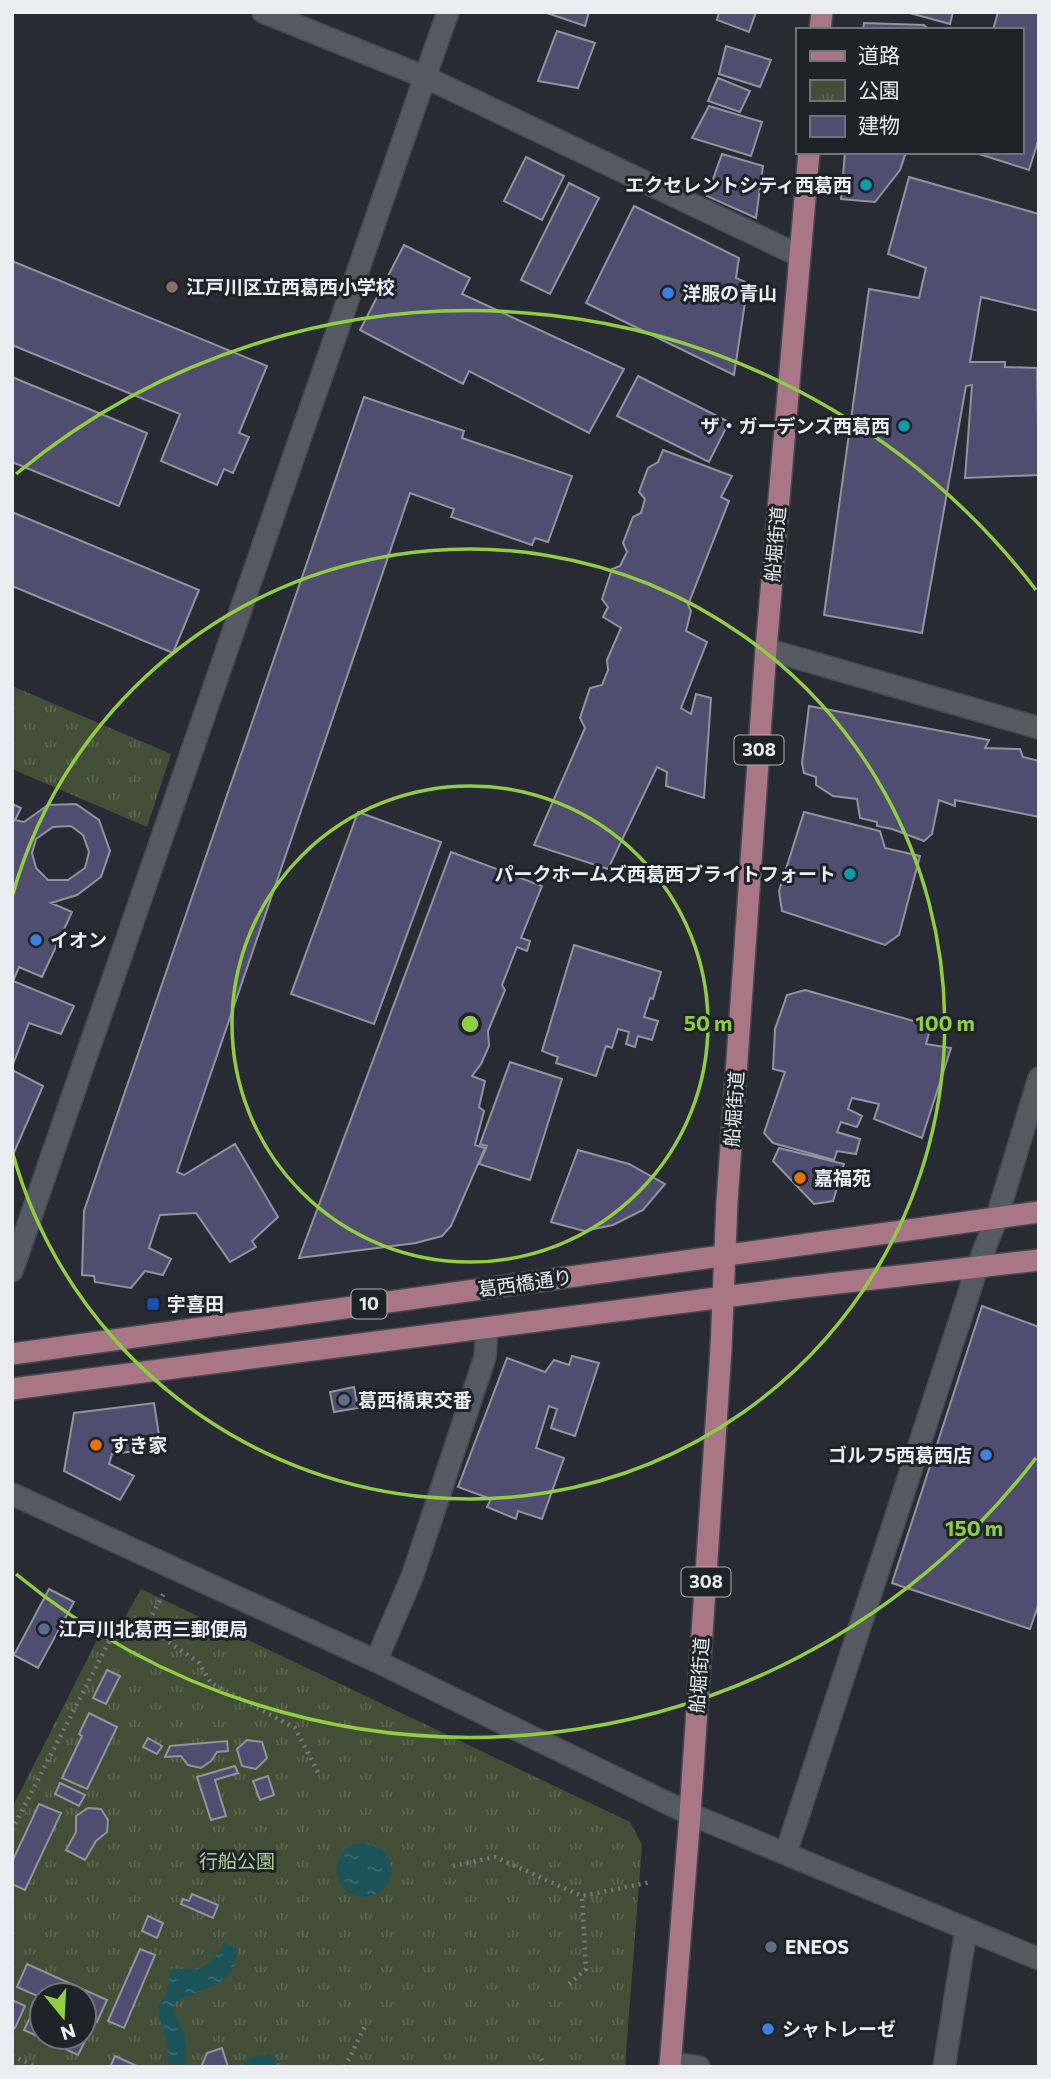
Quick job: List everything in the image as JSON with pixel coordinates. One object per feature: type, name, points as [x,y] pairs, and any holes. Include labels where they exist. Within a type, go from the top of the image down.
[{"type":"main road","name":"船堀街道","points":[[670,2065],[722,1349],[725,1255],[766,649],[809,154]]},
{"type":"main road","name":"葛西橋通り","points":[[12,1354],[1039,1212]]},
{"type":"main road","name":"葛西橋通り","points":[[12,1389],[1039,1260]]},
{"type":"street","points":[[263,12],[425,77],[800,256]]},
{"type":"street","points":[[12,1271],[448,12]]},
{"type":"street","points":[[766,649],[1039,728]]},
{"type":"street","points":[[786,1853],[977,1268],[997,1217],[1039,1078]]},
{"type":"street","points":[[376,1661],[412,1577],[485,1357],[487,1328]]},
{"type":"street","points":[[12,1494],[376,1661],[690,1814],[1039,1959]]},
{"type":"street","points":[[944,2067],[966,1930]]},
{"type":"street","points":[[670,2065],[699,2067]]},
{"type":"path","points":[[12,1830],[111,1638],[146,1626],[165,1591]]},
{"type":"path","points":[[146,1626],[199,1663],[211,1683],[295,1728],[320,1774]]},
{"type":"path","points":[[453,1866],[495,1857],[582,1896],[651,1882]]},
{"type":"path","points":[[569,1984],[586,1969],[582,1896]]},
{"type":"path","points":[[345,2067],[366,2024]]},
{"type":"path","points":[[12,2056],[38,2067]]},
{"type":"path","points":[[541,2059],[545,2067]]},
{"type":"green space","points":[[12,686],[171,754],[147,827],[12,769]]},
{"type":"green space","name":"行船公園","points":[[141,1589],[630,1822],[642,1845],[625,2067],[12,2067],[12,1808],[102,1630],[124,1619]]},
{"type":"water","points":[[364,1843],[383,1851],[391,1870],[383,1889],[364,1897],[345,1889],[337,1870],[345,1851]]},
{"type":"water","points":[[224,1942],[238,1950],[234,1967],[215,1985],[175,2003],[176,2015],[186,2040],[185,2067],[167,2063],[166,2040],[158,2006],[166,1995],[172,1968],[189,1970],[203,1966],[215,1957]]},
{"type":"water","points":[[257,2055],[271,2055],[284,2067],[244,2067],[245,2062]]},
{"type":"building","points":[[544,12],[589,12],[585,26]]},
{"type":"building","points":[[719,12],[756,12],[749,32],[717,20]]},
{"type":"building","points":[[906,12],[953,12],[950,24]]},
{"type":"building","points":[[998,12],[1039,12],[1039,138],[1029,170],[979,154],[1023,154],[1023,28],[994,28]]},
{"type":"building","points":[[864,23],[924,25],[927,28],[863,28]]},
{"type":"building","points":[[557,31],[595,43],[578,88],[538,81]]},
{"type":"building","points":[[726,46],[771,60],[760,87],[719,74]]},
{"type":"building","points":[[718,78],[750,91],[740,112],[708,101]]},
{"type":"building","points":[[709,106],[762,122],[751,156],[692,138]]},
{"type":"building","points":[[722,154],[763,166],[756,218],[707,196]]},
{"type":"building","name":"エクセレントシティ西葛西","points":[[845,154],[905,154],[900,170],[875,202],[841,199]]},
{"type":"building","points":[[526,157],[564,176],[542,220],[504,201]]},
{"type":"building","name":"ザ・ガーデンズ西葛西","points":[[909,177],[1039,214],[1039,311],[981,297],[970,362],[1005,362],[1005,367],[1037,368],[1039,475],[965,478],[972,385],[966,386],[922,633],[824,615],[869,289],[919,298],[926,268],[888,254]]},
{"type":"building","points":[[569,183],[599,198],[550,294],[521,280]]},
{"type":"building","name":"洋服の青山","points":[[634,206],[739,258],[736,278],[748,283],[734,375],[586,303]]},
{"type":"building","points":[[404,245],[470,278],[462,294],[624,369],[589,433],[469,371],[463,384],[360,330]]},
{"type":"building","points":[[12,261],[267,366],[239,433],[249,437],[233,473],[224,469],[217,485],[161,461],[180,414],[12,345]]},
{"type":"building","points":[[638,376],[729,422],[709,462],[617,416]]},
{"type":"building","points":[[12,377],[147,433],[119,506],[12,462]]},
{"type":"building","points":[[364,397],[464,431],[462,438],[572,476],[548,542],[535,538],[532,545],[451,517],[454,509],[410,493],[177,1172],[184,1175],[235,1144],[278,1217],[252,1241],[256,1247],[230,1262],[196,1213],[160,1215],[149,1248],[171,1259],[163,1275],[145,1271],[131,1288],[95,1282],[94,1276],[82,1275],[84,1211]]},
{"type":"building","points":[[663,450],[732,476],[721,497],[729,501],[688,605],[691,611],[686,631],[707,642],[681,708],[691,714],[696,694],[711,698],[704,798],[666,786],[667,772],[657,767],[608,869],[534,845],[585,728],[580,718],[590,688],[602,685],[608,670],[607,660],[621,628],[603,617],[608,607],[602,599],[612,569],[620,566],[627,552],[623,543],[633,517],[641,513],[645,499],[639,492],[648,468],[658,462]]},
{"type":"building","points":[[12,512],[199,590],[173,653],[12,586]]},
{"type":"building","points":[[809,706],[989,740],[985,748],[1020,749],[1023,757],[1039,761],[1039,817],[955,800],[955,806],[939,800],[932,834],[924,841],[860,818],[857,799],[833,796],[816,785],[816,777],[804,773],[802,763]]},
{"type":"building","name":"イオン","points":[[12,804],[21,808],[15,820],[24,822],[48,805],[76,804],[99,820],[110,851],[101,877],[77,895],[51,903],[72,912],[42,977],[19,967],[13,981],[74,1006],[61,1034],[29,1023],[12,1067]],"holes":[[[71,826],[83,835],[89,852],[85,868],[68,880],[48,880],[36,868],[32,853],[36,839],[53,827]]]},
{"type":"building","points":[[358,812],[441,842],[374,1024],[291,994]]},
{"type":"building","name":"パークホームズ西葛西ブライトフォート","points":[[804,812],[880,831],[885,848],[920,856],[899,935],[885,945],[782,911],[779,891]]},
{"type":"building","points":[[451,852],[542,886],[521,938],[530,941],[527,951],[517,947],[502,985],[505,990],[488,1031],[489,1046],[472,1076],[485,1081],[479,1107],[484,1111],[475,1145],[485,1148],[451,1226],[442,1236],[416,1243],[299,1258]]},
{"type":"building","points":[[574,945],[661,972],[644,1017],[658,1021],[652,1040],[638,1036],[635,1047],[626,1044],[629,1032],[618,1029],[612,1048],[606,1046],[596,1076],[556,1063],[558,1057],[542,1051]]},
{"type":"building","points":[[805,990],[931,1026],[926,1044],[951,1048],[922,1138],[874,1119],[879,1104],[852,1098],[848,1109],[862,1116],[857,1127],[841,1122],[837,1132],[860,1139],[856,1154],[837,1151],[834,1160],[773,1143],[764,1133],[785,1072],[773,1069],[775,1029],[787,995]]},
{"type":"building","points":[[510,1062],[562,1079],[530,1180],[479,1164],[487,1146],[480,1144]]},
{"type":"building","points":[[12,1070],[43,1086],[12,1157]]},
{"type":"building","points":[[779,1148],[844,1164],[833,1201],[814,1204],[773,1161]]},
{"type":"building","points":[[578,1150],[629,1164],[665,1184],[643,1210],[613,1225],[584,1231],[551,1222]]},
{"type":"building","name":"ゴルフ5西葛西店","points":[[982,1306],[1039,1327],[1039,1603],[1030,1629],[892,1583]]},
{"type":"building","points":[[572,1356],[599,1363],[575,1436],[551,1428],[557,1409],[549,1406],[536,1448],[564,1458],[542,1519],[518,1511],[516,1519],[487,1507],[491,1499],[458,1487],[507,1358],[545,1372],[554,1360],[569,1365]]},
{"type":"building","name":"葛西橋東交番","points":[[354,1387],[358,1408],[334,1412],[330,1392]]},
{"type":"building","points":[[154,1403],[161,1448],[112,1454],[109,1464],[134,1476],[120,1500],[64,1471],[74,1413]]},
{"type":"building","name":"江戸川北葛西三郵便局","points":[[49,1589],[74,1602],[38,1668],[14,1655]]},
{"type":"building","points":[[107,1670],[120,1676],[106,1704],[93,1698]]},
{"type":"building","points":[[89,1713],[117,1727],[87,1789],[62,1778],[82,1736],[79,1734]]},
{"type":"building","points":[[148,1738],[162,1746],[157,1754],[143,1747]]},
{"type":"building","points":[[247,1740],[262,1742],[267,1758],[256,1769],[242,1766],[237,1749]]},
{"type":"building","points":[[227,1741],[228,1751],[217,1752],[211,1761],[201,1768],[188,1765],[181,1756],[165,1757],[170,1746]]},
{"type":"building","points":[[235,1766],[238,1773],[215,1780],[226,1816],[211,1820],[197,1777]]},
{"type":"building","points":[[268,1776],[274,1795],[260,1800],[253,1781]]},
{"type":"building","points":[[60,1783],[85,1795],[79,1806],[55,1794]]},
{"type":"building","points":[[39,1804],[61,1813],[25,1890],[12,1884],[12,1862]]},
{"type":"building","points":[[88,1808],[101,1809],[108,1820],[107,1832],[96,1841],[85,1860],[66,1850],[76,1832],[76,1816]]},
{"type":"building","points":[[192,1894],[218,1905],[213,1918],[181,1904],[183,1899],[189,1901]]},
{"type":"building","points":[[148,1916],[163,1923],[157,1938],[142,1931]]},
{"type":"building","points":[[140,1949],[155,1955],[124,2028],[108,2021]]},
{"type":"building","points":[[27,1964],[65,1981],[28,1981],[28,1992],[17,1987]]},
{"type":"building","points":[[98,1996],[107,2000],[98,2020]]},
{"type":"building","points":[[12,2000],[25,2006],[15,2028],[12,2027]]},
{"type":"building","points":[[222,2048],[228,2067],[201,2067],[207,2053]]},
{"type":"building","points":[[115,2056],[139,2067],[110,2067]]},
{"type":"place","name":"エクセレントシティ西葛西","points":[[866,185]]},
{"type":"place","name":"江戸川区立西葛西小学校","points":[[172,287]]},
{"type":"place","name":"洋服の青山","points":[[668,293]]},
{"type":"place","name":"ザ・ガーデンズ西葛西","points":[[904,426]]},
{"type":"place","name":"パークホームズ西葛西ブライトフォート","points":[[850,874]]},
{"type":"place","name":"イオン","points":[[36,940]]},
{"type":"place","name":"嘉福苑","points":[[800,1178]]},
{"type":"place","name":"宇喜田","points":[[153,1304]]},
{"type":"place","name":"葛西橋東交番","points":[[344,1400]]},
{"type":"place","name":"すき家","points":[[96,1445]]},
{"type":"place","name":"ゴルフ5西葛西店","points":[[986,1455]]},
{"type":"place","name":"江戸川北葛西三郵便局","points":[[44,1629]]},
{"type":"place","name":"ENEOS","points":[[771,1947]]},
{"type":"place","name":"シャトレーゼ","points":[[768,2029]]}]
